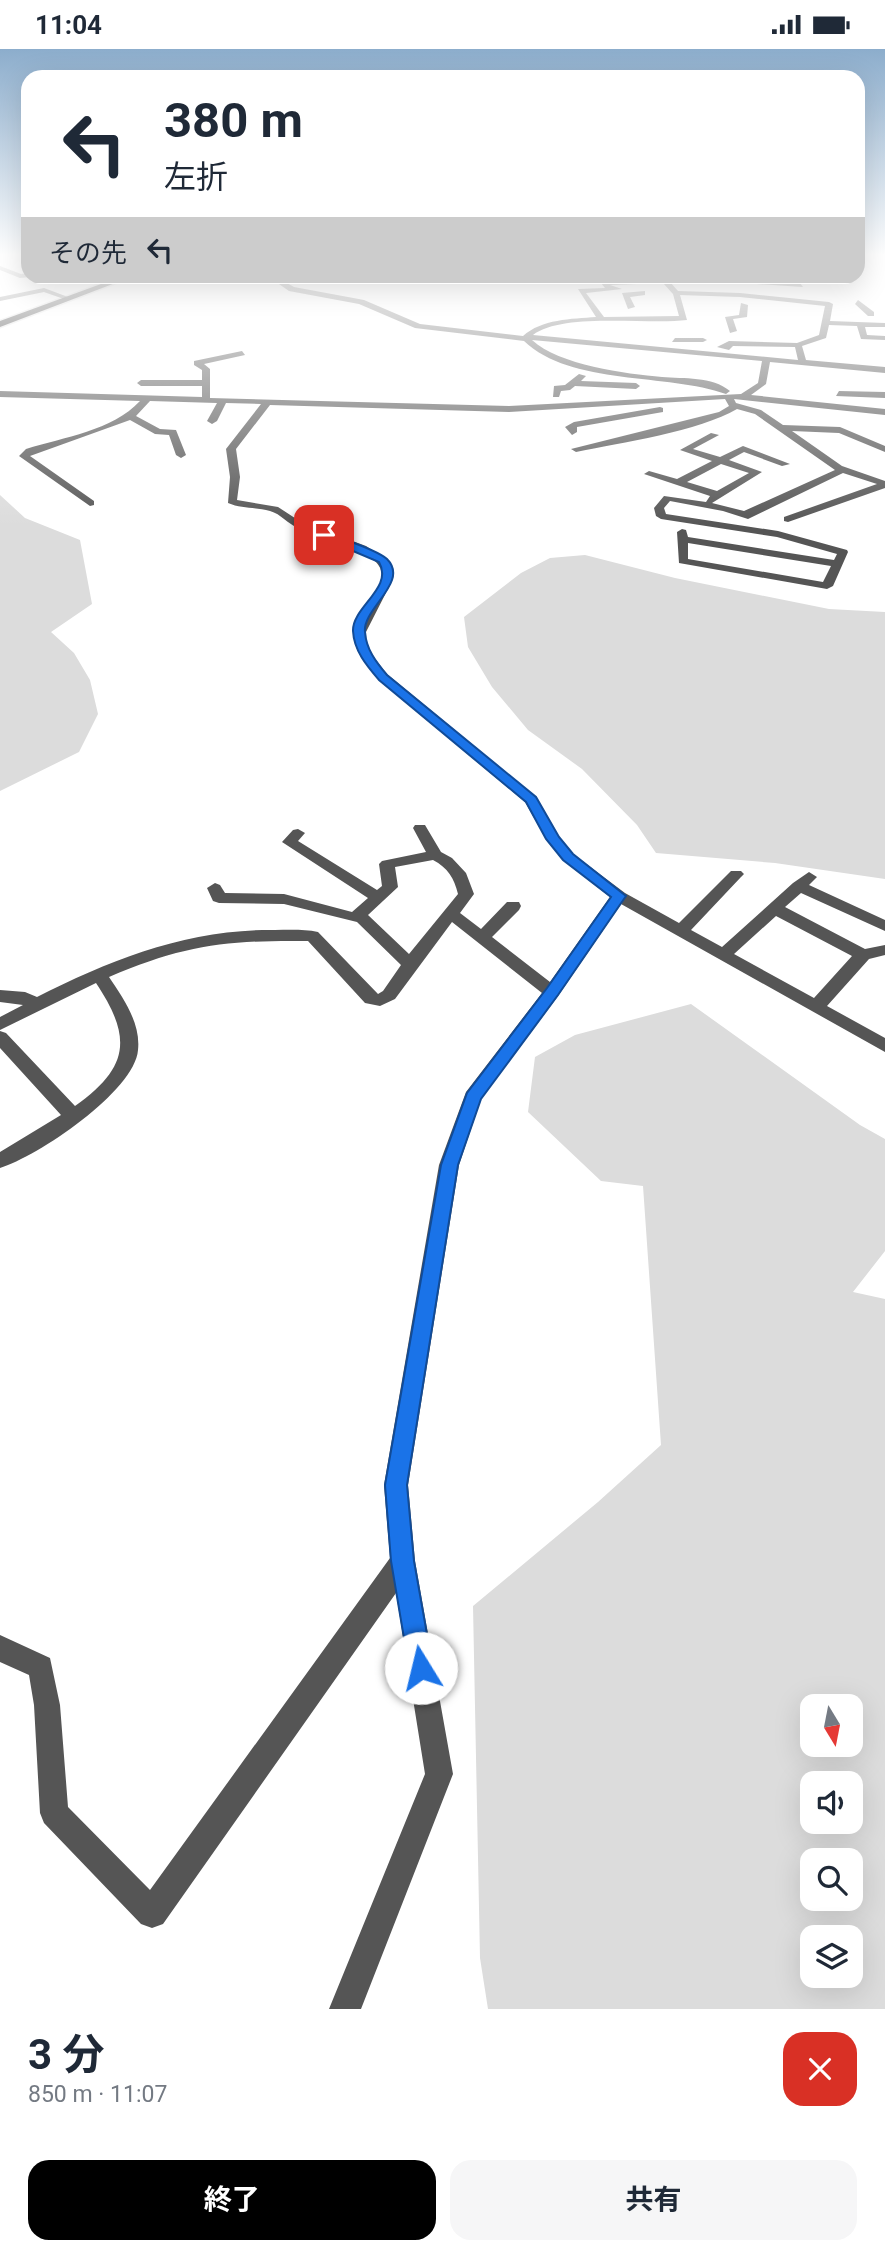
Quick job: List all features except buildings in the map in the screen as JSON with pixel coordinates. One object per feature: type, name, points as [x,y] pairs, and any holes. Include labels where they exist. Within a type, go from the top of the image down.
[{"type":"street","points":[[532,344],[553,356],[592,367],[656,379],[716,385],[730,395],[736,406]]},
{"type":"street","points":[[654,344],[885,370]]},
{"type":"street","points":[[663,345],[667,344]]},
{"type":"street","points":[[729,344],[729,366]]},
{"type":"street","points":[[780,344],[799,345],[803,363]]},
{"type":"street","points":[[663,345],[677,351],[729,351]]},
{"type":"street","points":[[674,364],[677,351]]},
{"type":"street","points":[[206,402],[206,369],[197,363],[242,353]]},
{"type":"street","points":[[743,396],[762,384],[767,358]]},
{"type":"street","points":[[703,363],[766,369]]},
{"type":"street","points":[[838,406],[840,366]]},
{"type":"street","points":[[556,395],[557,389],[574,383],[592,367]]},
{"type":"street","points":[[698,383],[709,374],[717,375]]},
{"type":"street","points":[[141,383],[206,383]]},
{"type":"street","points":[[574,383],[636,386]]},
{"type":"street","points":[[0,394],[472,409],[578,406],[730,395],[885,412]]},
{"type":"street","points":[[839,394],[885,395]]},
{"type":"street","points":[[90,503],[24,456],[29,451],[107,427],[130,417],[146,400]]},
{"type":"street","points":[[212,421],[222,402]]},
{"type":"street","points":[[267,403],[232,449],[235,477],[232,501],[240,505],[274,509],[298,525],[350,544],[382,560],[387,569],[386,582],[361,622],[359,631],[367,659],[383,677],[531,800],[553,839],[568,857],[619,896],[885,1046]]},
{"type":"street","points":[[572,432],[570,427],[575,425],[716,403]]},
{"type":"street","points":[[578,406],[598,421]]},
{"type":"street","points":[[576,449],[649,435],[722,414],[736,406],[758,412],[839,468],[885,484]]},
{"type":"street","points":[[130,417],[158,432],[173,432],[181,455]]},
{"type":"street","points":[[779,428],[840,430],[885,449]]},
{"type":"street","points":[[704,503],[757,472],[685,450],[714,435]]},
{"type":"street","points":[[796,451],[808,447]]},
{"type":"street","points":[[678,483],[743,449],[773,459],[785,459]]},
{"type":"street","points":[[748,516],[838,472]]},
{"type":"street","points":[[649,474],[719,495]]},
{"type":"street","points":[[837,564],[682,528],[661,516],[659,508],[668,498],[704,503],[786,525],[885,484]]},
{"type":"street","points":[[682,528],[778,534],[843,552],[827,586],[683,561],[682,528]]},
{"type":"street","points":[[0,1024],[98,974],[164,949],[244,935],[312,936],[371,999],[380,1000],[389,995],[466,894],[461,876],[447,861],[435,855],[420,828]]},
{"type":"street","points":[[298,833],[289,842],[377,897]]},
{"type":"street","points":[[215,888],[219,898],[277,898],[301,902],[349,918],[359,915],[390,887],[387,864],[435,855]]},
{"type":"street","points":[[680,930],[736,874]]},
{"type":"street","points":[[723,955],[804,881],[885,926]]},
{"type":"street","points":[[345,2009],[439,1774],[402,1561],[396,1485],[449,1165],[473,1097],[552,992],[619,896]]},
{"type":"street","points":[[483,937],[513,906]]},
{"type":"street","points":[[774,908],[863,955]]},
{"type":"street","points":[[451,914],[552,992]]},
{"type":"street","points":[[359,915],[410,964]]},
{"type":"street","points":[[816,1007],[863,955],[885,950]]},
{"type":"street","points":[[0,1161],[72,1115],[114,1084],[122,1073],[130,1051],[129,1031],[98,974]]},
{"type":"street","points":[[0,996],[25,998],[37,1005]]},
{"type":"street","points":[[0,1037],[72,1115]]},
{"type":"street","points":[[0,1648],[41,1667],[47,1705],[54,1813],[152,1913],[402,1561]]},
{"type":"shaded area","points":[[0,495],[25,518],[80,540],[92,604],[51,632],[74,653],[90,680],[98,714],[79,752],[0,791]]},
{"type":"shaded area","points":[[585,555],[675,578],[829,609],[885,612],[885,879],[775,863],[656,853],[637,825],[582,769],[528,730],[492,687],[468,647],[464,617],[521,573],[550,558]]},
{"type":"shaded area","points":[[691,1004],[860,1125],[885,1139],[885,1251],[853,1292],[885,1299],[885,2009],[488,2009],[480,1958],[473,1606],[598,1502],[661,1445],[643,1186],[601,1181],[528,1112],[535,1057],[575,1035]]},
{"type":"route","points":[[324,535],[382,560],[387,569],[386,582],[361,622],[359,631],[367,659],[383,677],[531,800],[553,839],[568,857],[619,896],[552,992],[473,1097],[449,1165],[396,1485],[402,1561],[421,1668]]}]
